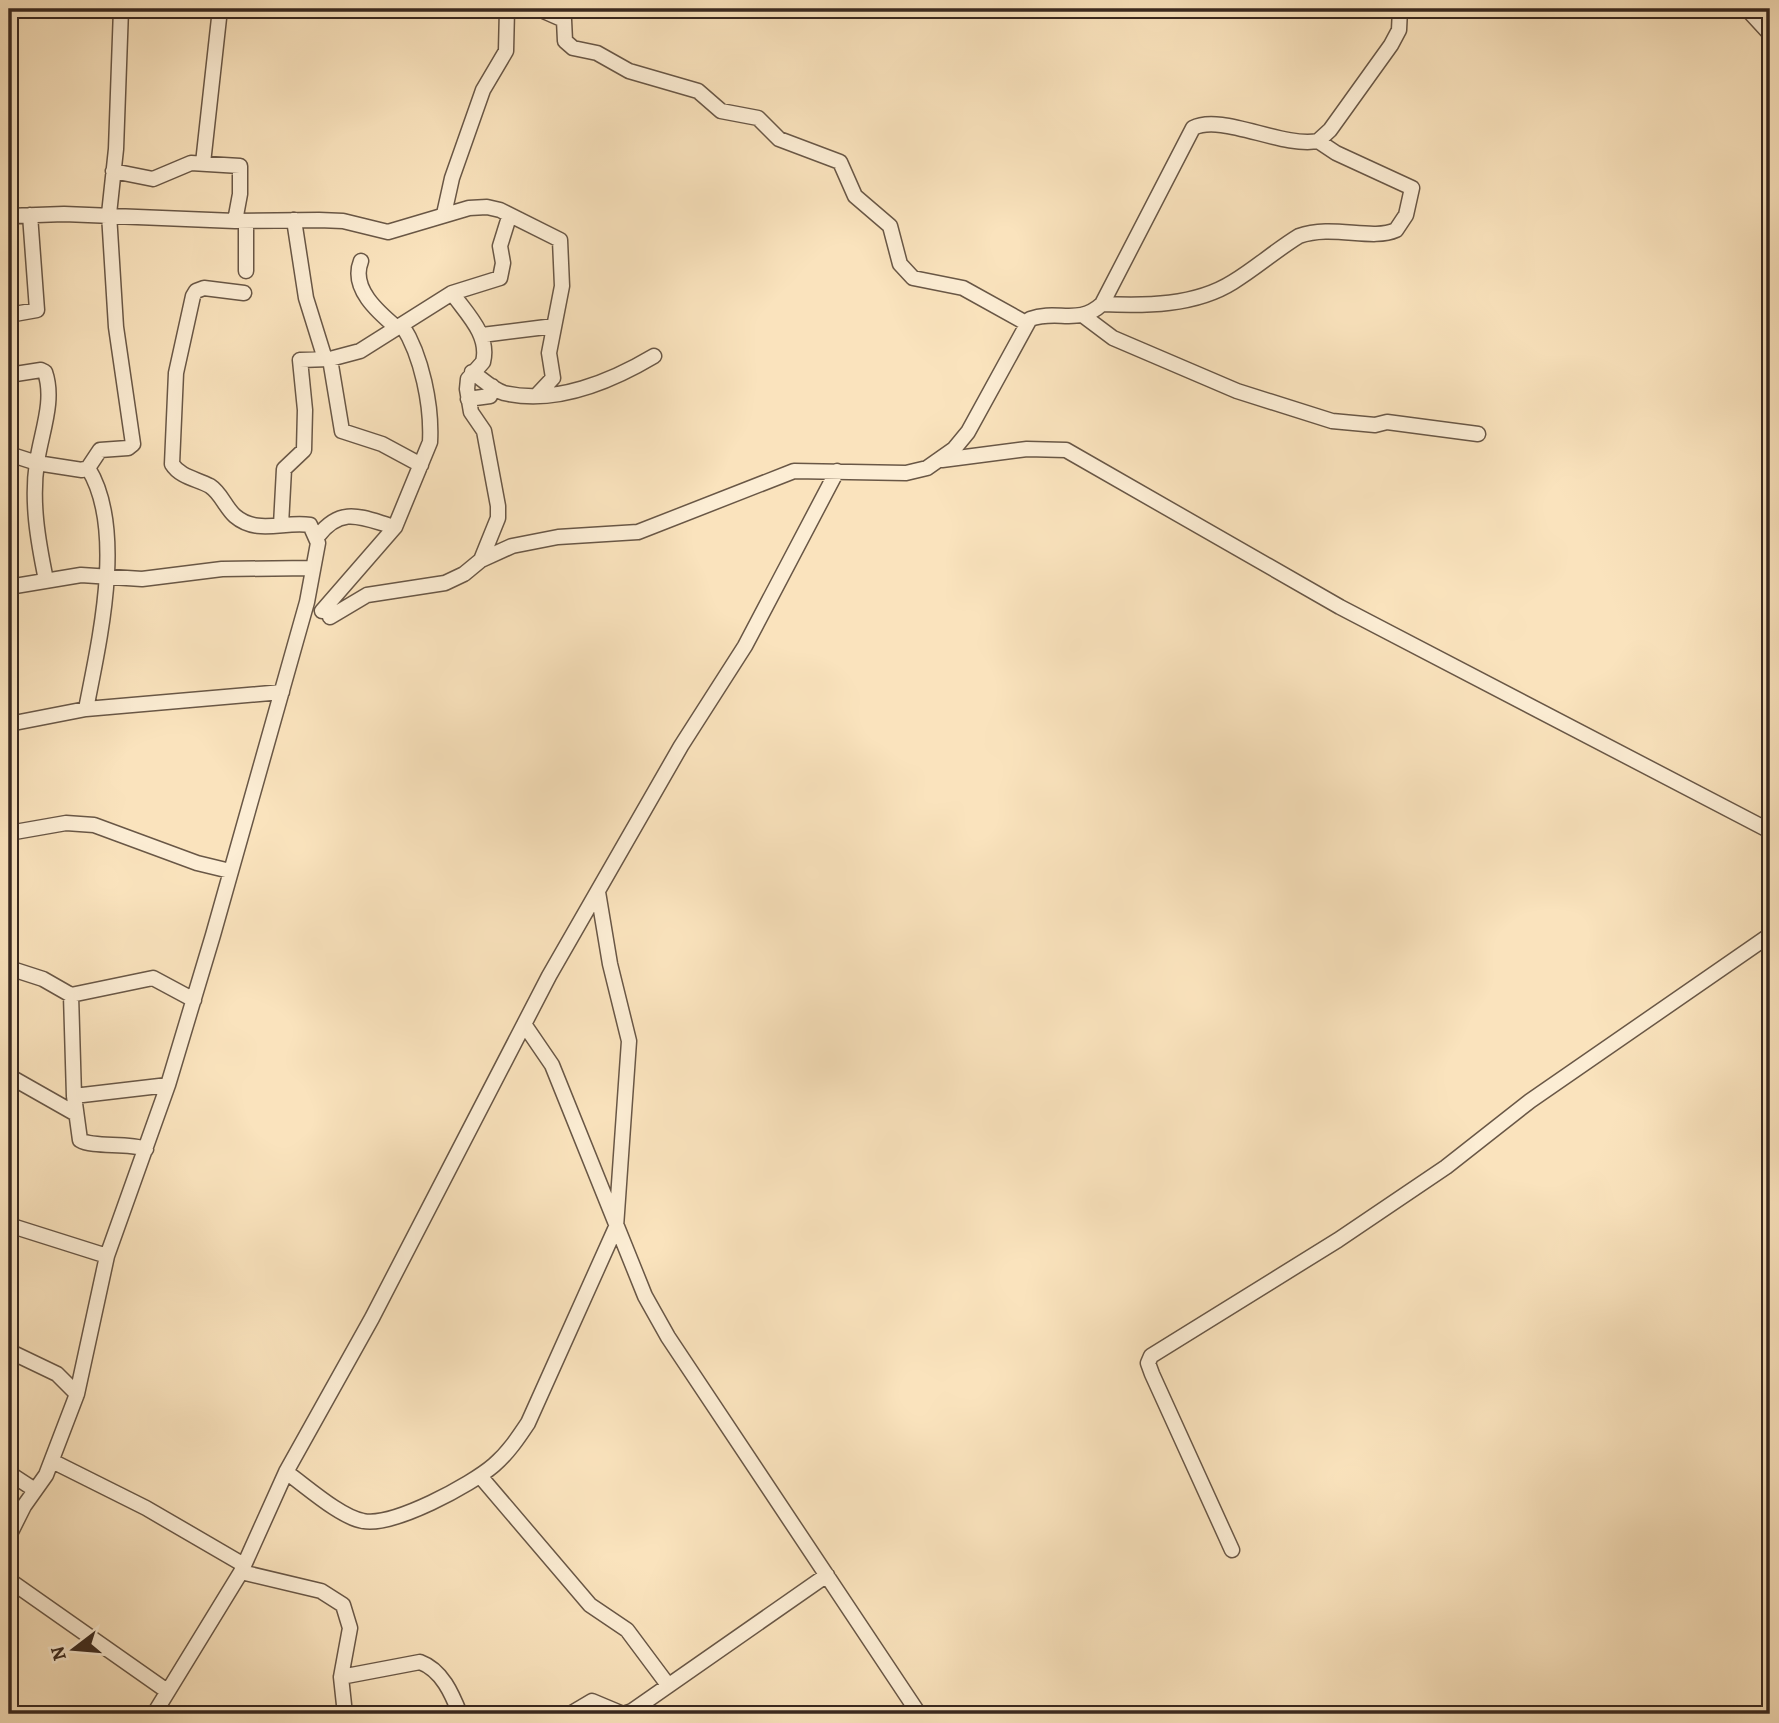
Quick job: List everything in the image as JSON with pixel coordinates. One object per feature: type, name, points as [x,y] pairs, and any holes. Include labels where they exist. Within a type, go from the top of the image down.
[{"type":"street","points":[[9,454],[37,463],[79,470],[88,468],[100,450],[128,449],[133,444],[116,327],[108,214],[113,171],[121,9]]},
{"type":"street","points":[[203,163],[220,9]]},
{"type":"street","points":[[444,215],[452,178],[483,90],[506,51],[507,9]]},
{"type":"street","points":[[539,9],[564,20],[565,41],[573,48],[597,53],[629,71],[684,84],[698,91],[721,111],[758,118],[779,139],[840,162],[859,201],[890,226],[900,264],[913,278],[963,288],[1026,323]]},
{"type":"street","points":[[1318,141],[1330,130],[1391,45],[1399,30],[1400,9]]},
{"type":"street","points":[[1747,9],[1770,34]]},
{"type":"street","points":[[1084,317],[1102,304],[1193,128],[1202,124],[1292,142],[1318,141],[1336,153],[1412,188],[1406,215],[1396,230],[1379,233],[1325,229],[1311,231],[1299,236],[1233,283],[1218,289],[1166,304],[1102,304]]},
{"type":"street","points":[[113,171],[160,178],[186,164],[240,166],[240,221],[246,271]]},
{"type":"street","points":[[9,216],[108,214],[240,221],[343,221],[388,232],[444,215],[487,207],[500,210],[509,217],[560,240],[562,286],[548,353],[553,378],[538,394]]},
{"type":"street","points":[[9,315],[37,310],[30,215]]},
{"type":"street","points":[[281,525],[284,468],[302,453],[306,434],[299,363],[306,358],[327,359],[360,351],[452,293],[502,276],[503,258],[500,248],[509,217]]},
{"type":"street","points":[[294,220],[306,299],[327,359],[342,431],[382,444],[421,465]]},
{"type":"street","points":[[361,261],[357,273],[359,283],[374,307],[400,327],[416,357],[431,427],[430,442],[396,527],[326,614],[367,595],[445,583],[464,574],[481,560],[512,546],[534,541],[638,532],[794,471],[906,473],[921,470],[954,449],[968,432],[1026,323],[1030,319],[1047,314],[1084,317],[1113,338],[1237,391],[1332,421],[1376,425],[1387,422],[1478,434]]},
{"type":"street","points":[[244,293],[204,288],[196,290],[193,296],[176,373],[171,460],[178,472],[216,491],[236,517],[255,526],[310,525],[318,536]]},
{"type":"street","points":[[452,293],[482,335],[484,362],[472,373],[466,384],[471,412],[484,431],[498,518],[481,560]]},
{"type":"street","points":[[482,335],[554,326]]},
{"type":"street","points":[[472,373],[503,393],[538,394],[581,388],[633,368],[654,356]]},
{"type":"street","points":[[9,375],[41,370],[48,379],[47,411],[37,463],[36,522],[46,580]]},
{"type":"street","points":[[468,399],[490,396],[492,386]]},
{"type":"street","points":[[938,461],[1027,449],[1066,450],[1340,607],[1770,831]]},
{"type":"street","points":[[86,709],[107,576],[102,511],[95,480],[88,468]]},
{"type":"street","points":[[154,1714],[242,1568],[286,1472],[372,1318],[524,1024],[681,746],[745,646],[837,471]]},
{"type":"street","points":[[9,1536],[52,1461],[76,1394],[107,1256],[168,1085],[282,692],[307,602],[318,536],[330,522],[345,516],[396,527]]},
{"type":"street","points":[[9,587],[46,580],[107,576],[142,579],[222,569],[312,568]]},
{"type":"street","points":[[9,724],[86,709],[282,692]]},
{"type":"street","points":[[9,838],[66,824],[94,825],[197,863],[230,871]]},
{"type":"street","points":[[286,1472],[351,1518],[374,1522],[411,1510],[480,1476],[512,1446],[528,1423],[616,1227],[630,1053],[598,892]]},
{"type":"street","points":[[1232,1550],[1152,1374],[1148,1363],[1151,1356],[1338,1240],[1446,1167],[1530,1101],[1770,935]]},
{"type":"street","points":[[9,968],[43,979],[71,995],[153,978],[194,1000]]},
{"type":"street","points":[[71,995],[74,1096],[79,1138],[83,1143],[124,1143],[146,1149]]},
{"type":"street","points":[[524,1024],[552,1065],[645,1296],[668,1337],[919,1714]]},
{"type":"street","points":[[9,1076],[76,1114]]},
{"type":"street","points":[[74,1096],[168,1085]]},
{"type":"street","points":[[9,1224],[107,1256]]},
{"type":"street","points":[[9,1351],[57,1374],[76,1394]]},
{"type":"street","points":[[52,1461],[146,1508],[242,1568],[302,1585],[340,1601],[350,1628],[341,1677],[345,1714]]},
{"type":"street","points":[[9,1473],[35,1490]]},
{"type":"street","points":[[480,1476],[590,1605],[627,1630],[668,1685]]},
{"type":"street","points":[[570,1714],[592,1701],[620,1713],[627,1713],[827,1575]]},
{"type":"street","points":[[9,1580],[167,1690]]},
{"type":"street","points":[[341,1677],[420,1662],[430,1667],[443,1680],[460,1714]]},
{"type":"street","points":[[9,1708],[16,1714]]}]
